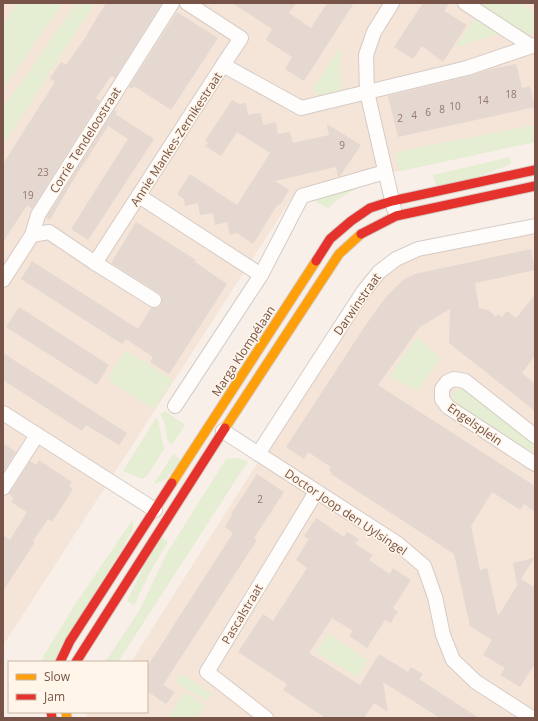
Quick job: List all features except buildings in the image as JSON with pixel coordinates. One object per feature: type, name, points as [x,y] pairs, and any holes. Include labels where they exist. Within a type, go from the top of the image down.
[{"type":"street","name":"Corrie Tendeloostraat","points":[[3,280],[32,235],[38,215],[172,3]]},
{"type":"street","points":[[187,3],[241,38],[223,65]]},
{"type":"street","points":[[392,3],[374,32],[366,55],[366,92],[396,216]]},
{"type":"street","points":[[465,3],[533,45]]},
{"type":"street","name":"Annie Mankes-Zernikestraat","points":[[95,263],[223,65],[301,108],[467,68],[533,45]]},
{"type":"street","name":"Marga Klompélaan","points":[[60,661],[70,640],[330,239],[351,221],[370,208],[392,201],[535,170]]},
{"type":"street","points":[[175,406],[261,275],[302,196],[385,172]]},
{"type":"street","points":[[77,661],[223,431],[339,254],[363,232],[396,216],[535,186]]},
{"type":"street","points":[[139,196],[261,275]]},
{"type":"street","name":"Darwinstraat","points":[[258,454],[363,292],[379,272],[396,259],[418,249],[535,226]]},
{"type":"street","points":[[32,235],[49,232],[154,300]]},
{"type":"street","name":"Engelsplein","points":[[535,436],[465,381],[454,379],[447,382],[442,389],[442,399],[448,408],[535,464]]},
{"type":"street","points":[[3,413],[167,518]]},
{"type":"street","points":[[211,423],[223,431]]},
{"type":"street","name":"Doctor Joop den Uylsingel","points":[[223,431],[398,544],[424,566],[435,597],[443,635],[452,660],[476,682],[531,714]]},
{"type":"street","points":[[3,488],[36,435]]},
{"type":"street","name":"Pascalstraat","points":[[266,718],[207,672],[316,492]]},
{"type":"shaded area","points":[[3,3],[535,3],[535,142],[295,193],[6,641],[3,643]]},
{"type":"shaded area","points":[[535,230],[535,718],[87,718],[86,713],[148,713],[148,661],[132,661],[256,465],[271,446],[384,273],[413,256]]},
{"type":"green space","points":[[17,3],[63,3],[3,89],[3,25]]},
{"type":"green space","points":[[76,3],[95,3],[3,145],[3,107]]},
{"type":"green space","points":[[485,3],[519,3],[535,14],[535,32],[524,38],[481,9]]},
{"type":"green space","points":[[475,18],[498,34],[456,47]]},
{"type":"green space","points":[[339,49],[341,50],[339,72],[342,90],[319,95],[312,90]]},
{"type":"green space","points":[[535,125],[535,142],[401,171],[396,163],[396,152]]},
{"type":"green space","points":[[510,157],[511,164],[472,179],[436,186],[433,175]]},
{"type":"green space","points":[[366,183],[340,198],[328,208],[308,196]]},
{"type":"green space","points":[[417,337],[441,358],[417,391],[390,376]]},
{"type":"green space","points":[[125,350],[173,380],[154,409],[111,382],[109,376]]},
{"type":"green space","points":[[461,389],[470,393],[535,440],[535,454],[460,410],[452,403],[454,391]]},
{"type":"green space","points":[[165,411],[185,425],[172,445],[168,442],[164,421],[160,414]]},
{"type":"green space","points":[[156,418],[158,419],[164,449],[147,476],[142,479],[123,471]]},
{"type":"green space","points":[[173,454],[181,460],[166,479],[155,484],[155,482]]},
{"type":"green space","points":[[237,458],[248,461],[119,661],[106,661],[139,611],[167,553],[226,459]]},
{"type":"green space","points":[[133,519],[133,530],[56,661],[42,661],[44,655],[76,603]]},
{"type":"green space","points":[[160,536],[168,542],[150,572],[134,605],[127,601]]},
{"type":"green space","points":[[328,633],[368,660],[357,677],[316,652]]},
{"type":"green space","points":[[180,673],[212,694],[207,701],[175,682]]},
{"type":"green space","points":[[184,692],[205,705],[196,718],[168,718]]},
{"type":"traffic: slow","points":[[225,428],[339,254],[361,234]]},
{"type":"traffic: slow","points":[[172,483],[316,261]]},
{"type":"traffic: slow","points":[[66,713],[67,718]]},
{"type":"traffic: jam","points":[[316,261],[330,239],[351,221],[370,208],[392,201],[535,170]]},
{"type":"traffic: jam","points":[[361,234],[396,216],[535,186]]},
{"type":"traffic: jam","points":[[77,661],[225,428]]},
{"type":"traffic: jam","points":[[60,661],[70,641],[172,483]]},
{"type":"traffic: jam","points":[[51,713],[52,718]]}]
